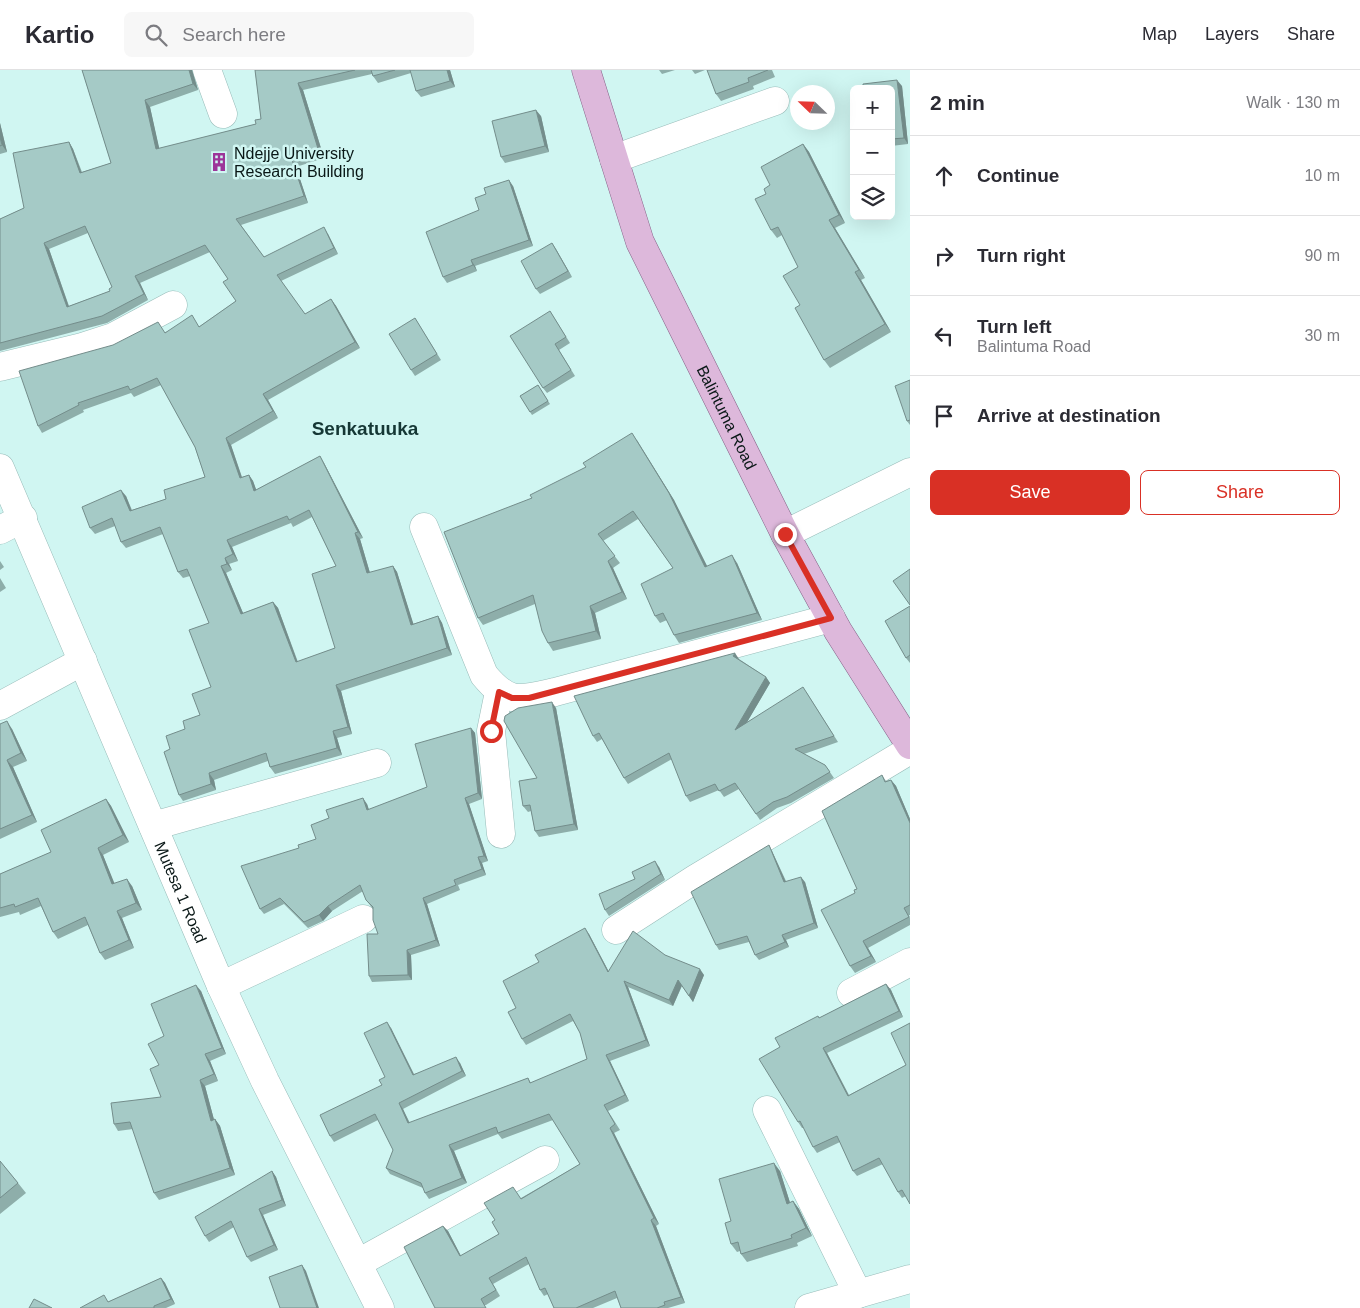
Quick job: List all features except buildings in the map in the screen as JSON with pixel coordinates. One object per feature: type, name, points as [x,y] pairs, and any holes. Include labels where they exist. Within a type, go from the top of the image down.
[{"type":"main road","name":"Balintuma Road","points":[[586,70],[640,242],[785,534],[831,618],[910,746]]},
{"type":"street","points":[[207,70],[223,114]]},
{"type":"street","points":[[614,159],[775,101]]},
{"type":"street","points":[[0,367],[82,347],[114,337],[173,305]]},
{"type":"street","name":"Mutesa 1 Road","points":[[0,468],[11,524],[83,660],[221,986],[265,1081],[380,1308]]},
{"type":"street","points":[[785,534],[910,472]]},
{"type":"street","points":[[424,528],[484,675],[499,692],[512,698],[529,698],[546,694],[831,618]]},
{"type":"street","points":[[0,706],[83,660]]},
{"type":"street","points":[[499,692],[491,731],[501,834]]},
{"type":"street","points":[[616,930],[695,879],[910,750]]},
{"type":"street","points":[[153,826],[377,763]]},
{"type":"street","points":[[221,986],[363,919]]},
{"type":"street","points":[[851,993],[910,962]]},
{"type":"street","points":[[768,1110],[858,1294]]},
{"type":"street","points":[[358,1263],[544,1160]]},
{"type":"street","points":[[809,1308],[910,1279]]},
{"type":"place","name":"Ndejje University Research Building","points":[[219,162]]},
{"type":"district","name":"Senkatuuka","points":[[365,428]]},
{"type":"route","points":[[491,731],[499,692],[512,698],[529,698],[831,618],[785,534]]}]
